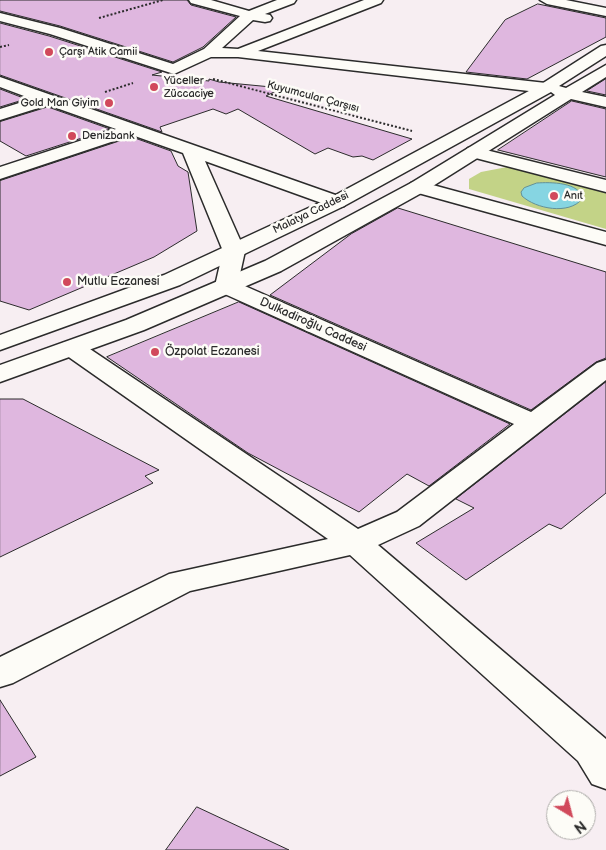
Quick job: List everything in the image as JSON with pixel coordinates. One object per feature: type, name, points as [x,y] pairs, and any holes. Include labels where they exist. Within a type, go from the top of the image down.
[{"type":"street","points":[[196,0],[250,15],[314,24]]},
{"type":"street","points":[[0,17],[55,31],[174,69],[209,52],[250,15],[289,0]]},
{"type":"street","points":[[238,53],[376,0]]},
{"type":"street","points":[[547,0],[606,12]]},
{"type":"street","name":"Malatya Caddesi","points":[[0,343],[172,280],[337,202],[546,88],[606,49]]},
{"type":"street","points":[[209,52],[238,53],[546,88],[606,102]]},
{"type":"street","points":[[0,374],[135,325],[273,266],[418,187],[606,70]]},
{"type":"street","points":[[0,82],[337,202]]},
{"type":"street","points":[[0,115],[48,99]]},
{"type":"street","points":[[0,172],[133,129]]},
{"type":"street","points":[[191,150],[234,251],[226,286]]},
{"type":"street","points":[[474,152],[606,186]]},
{"type":"street","points":[[418,187],[606,239]]},
{"type":"street","name":"Dulkadiroğlu Caddesi","points":[[226,286],[534,423]]},
{"type":"street","points":[[0,327],[72,348],[356,543],[601,753]]},
{"type":"street","points":[[0,673],[181,582],[356,543],[408,519],[606,368]]},
{"type":"path","points":[[55,31],[163,0]]},
{"type":"path","points":[[67,106],[174,69]]},
{"type":"path","name":"Kuyumcular Çarşısı","points":[[174,69],[449,141]]},
{"type":"green space","points":[[507,167],[606,193],[606,229],[469,189],[469,179],[481,172]]},
{"type":"water","points":[[537,183],[557,183],[571,186],[580,193],[582,199],[576,204],[561,209],[535,204],[522,196],[521,192],[524,188]]},
{"type":"building","points":[[0,0],[187,0],[191,5],[236,17],[203,47],[173,62],[60,26],[0,11]]},
{"type":"building","points":[[538,4],[606,18],[606,37],[527,79],[466,72],[505,20]]},
{"type":"building","points":[[0,23],[49,36],[162,72],[152,75],[209,81],[209,79],[219,82],[282,88],[266,96],[412,139],[373,160],[362,156],[353,157],[328,148],[315,154],[238,109],[226,114],[213,109],[160,127],[162,132],[0,75]]},
{"type":"building","points":[[606,79],[606,95],[587,91]]},
{"type":"building","points":[[0,89],[26,99],[0,107]]},
{"type":"building","points":[[572,101],[606,109],[606,177],[498,150]]},
{"type":"building","points":[[48,107],[110,129],[26,156],[0,141],[0,122]]},
{"type":"building","points":[[132,137],[171,151],[178,166],[188,172],[197,231],[154,257],[29,310],[0,301],[0,181]]},
{"type":"building","points":[[398,208],[606,272],[606,358],[596,362],[531,410],[270,295],[351,234]]},
{"type":"building","points":[[239,302],[510,424],[429,486],[407,474],[359,512],[248,453],[107,357]]},
{"type":"building","points":[[606,382],[606,493],[561,529],[549,524],[466,580],[416,543],[474,508],[456,499]]},
{"type":"building","points":[[0,399],[23,399],[159,470],[145,476],[153,483],[0,557]]},
{"type":"building","points":[[0,700],[36,757],[0,776]]},
{"type":"building","points":[[197,807],[289,850],[166,850]]},
{"type":"place","name":"Çarşı Atik Camii","points":[[49,52]]},
{"type":"place","name":"Yüceller Züccaciye","points":[[154,87]]},
{"type":"place","name":"Gold Man Giyim","points":[[109,103]]},
{"type":"place","name":"Denizbank","points":[[72,136]]},
{"type":"place","name":"Anıt","points":[[554,196]]},
{"type":"place","name":"Mutlu Eczanesi","points":[[67,282]]},
{"type":"place","name":"Özpolat Eczanesi","points":[[155,352]]}]
